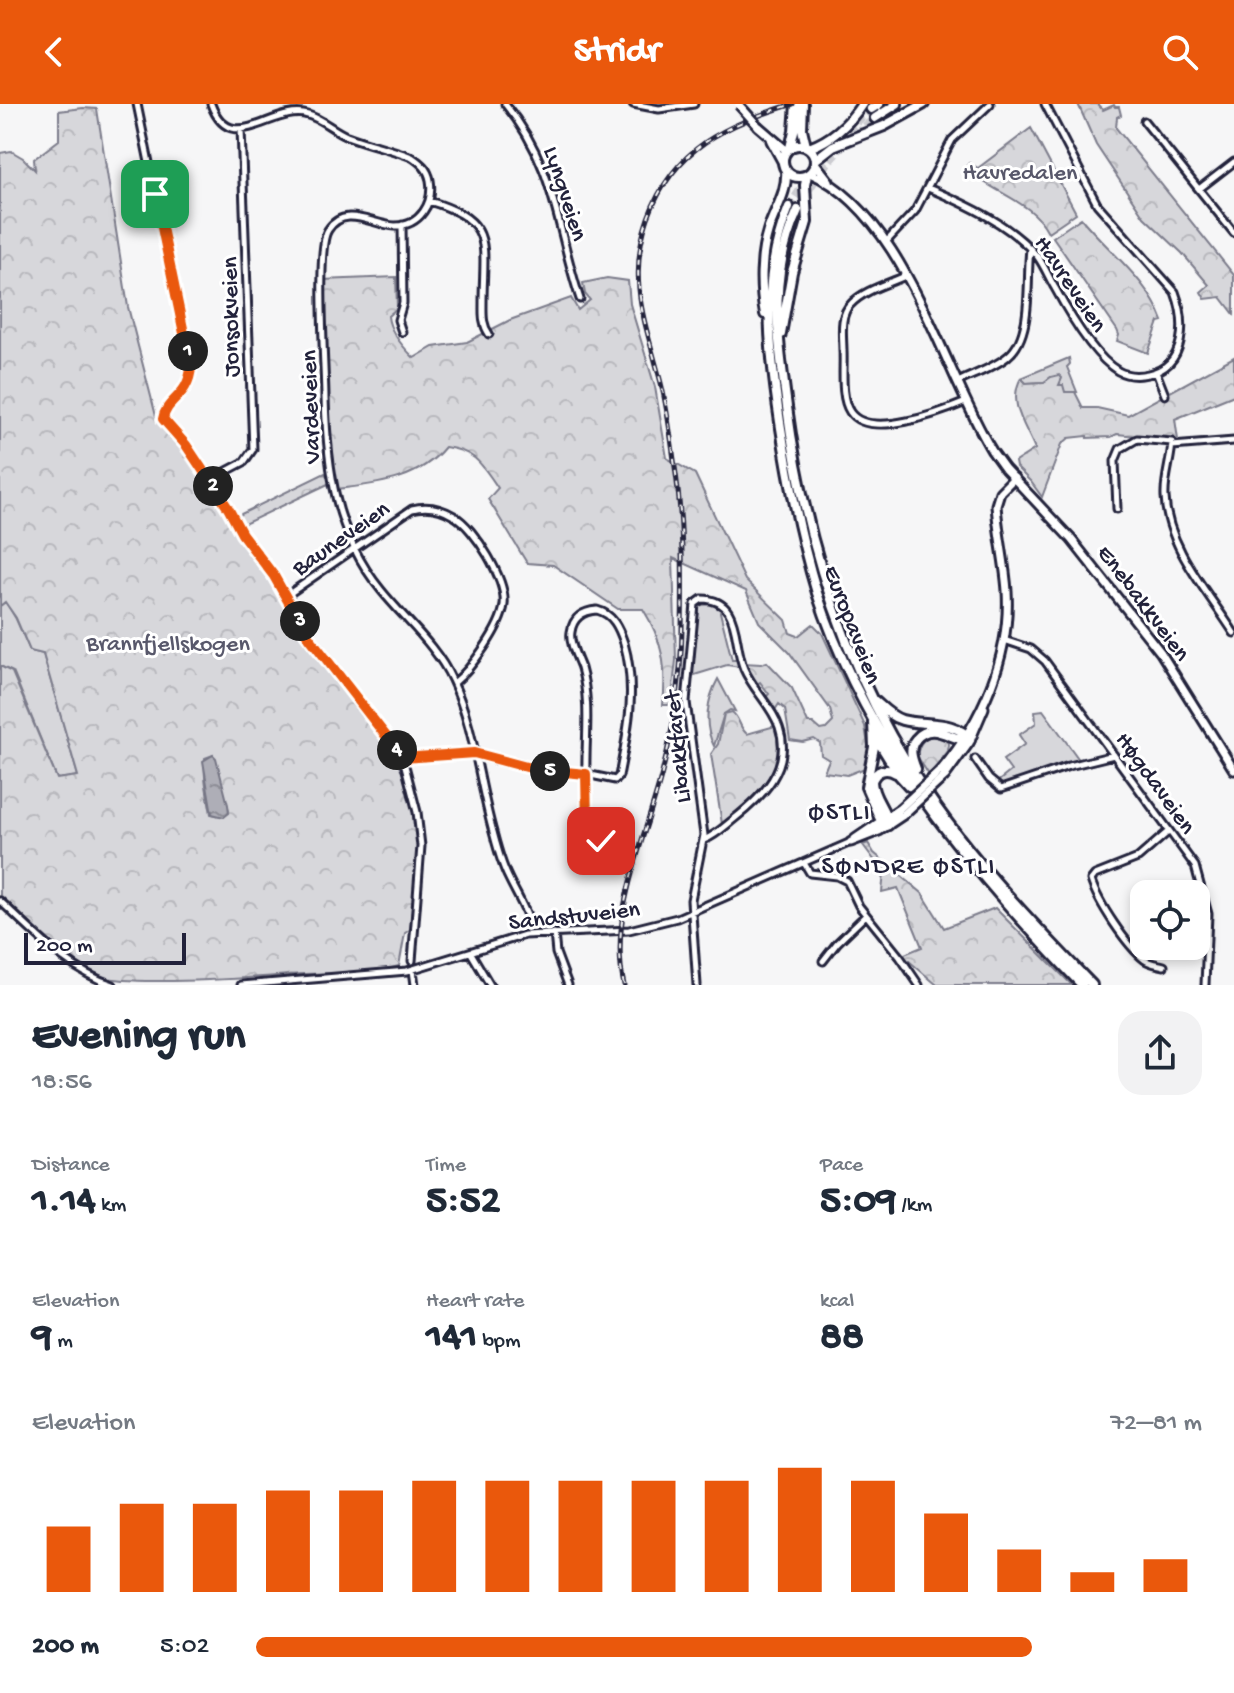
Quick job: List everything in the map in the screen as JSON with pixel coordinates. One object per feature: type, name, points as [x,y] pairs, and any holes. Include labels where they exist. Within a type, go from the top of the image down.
[{"type":"highway","points":[[788,149],[796,145],[808,147],[828,139],[879,104]]},
{"type":"highway","points":[[869,110],[897,104]]},
{"type":"highway","points":[[780,344],[792,272],[807,222],[805,185],[815,162],[833,146],[884,126],[924,104]]},
{"type":"highway","points":[[800,107],[802,129],[815,162]]},
{"type":"highway","points":[[769,338],[762,299],[762,270],[767,235],[785,192],[788,149],[800,107]]},
{"type":"highway","points":[[785,166],[794,176],[808,174]]},
{"type":"highway","name":"Europaveien","points":[[1082,985],[1008,908],[925,803],[872,716],[836,643],[805,549],[788,475],[769,338],[770,272],[778,236],[793,209],[779,273],[776,307],[780,344],[795,460],[814,548],[845,639],[890,734],[925,790],[1005,893],[1092,985]]},
{"type":"highway","points":[[873,700],[901,720],[954,728],[966,738]]},
{"type":"highway","points":[[872,716],[874,751],[866,783],[886,821]]},
{"type":"highway","points":[[925,790],[913,762],[911,753],[914,742],[923,733],[932,731],[966,738]]},
{"type":"highway","points":[[874,733],[899,775],[925,803]]},
{"type":"highway","points":[[886,821],[872,790],[872,781],[883,769],[899,775]]},
{"type":"main road","points":[[738,105],[770,139],[785,166]]},
{"type":"main road","points":[[770,139],[788,149]]},
{"type":"main road","name":"Enebakkveien","points":[[815,162],[830,183],[862,212],[886,242],[972,412],[1011,474],[1071,539],[1161,653],[1234,770]]},
{"type":"main road","name":"Enebakkveien","points":[[808,174],[830,183]]},
{"type":"main road","name":"Sandstuveien","points":[[851,842],[901,812],[943,773],[982,716],[1004,640],[1007,588],[997,502],[1011,474]]},
{"type":"street","points":[[137,104],[191,367],[186,389],[163,417],[186,445],[317,647],[403,758],[417,812],[421,846],[412,961]]},
{"type":"street","points":[[211,104],[221,121],[241,129],[281,116],[308,115],[350,137],[421,162],[429,179],[429,201],[421,215],[402,225],[403,303],[398,320],[402,332]]},
{"type":"street","name":"Lyngveien","points":[[505,104],[525,130],[545,170],[580,299]]},
{"type":"street","points":[[633,104],[694,104]]},
{"type":"street","points":[[886,242],[906,223],[952,140],[990,104]]},
{"type":"street","points":[[1045,104],[1097,204],[1175,292],[1183,320],[1179,347],[1170,362],[1156,372],[1165,395]]},
{"type":"street","points":[[1144,121],[1234,233]]},
{"type":"street","name":"Jonsokveien","points":[[209,480],[244,462],[253,449],[241,129]]},
{"type":"street","points":[[1199,189],[1234,162]]},
{"type":"street","name":"Havreveien","points":[[928,188],[1000,224],[1019,237],[1040,259],[1070,314],[1115,369],[1126,374],[1156,372]]},
{"type":"street","points":[[429,201],[461,212],[478,227],[482,243],[483,322],[489,334]]},
{"type":"street","name":"Vardeveien","points":[[402,225],[357,216],[344,218],[329,228],[323,242],[328,463],[335,499],[353,549],[380,589],[431,646],[454,683],[504,868],[531,926]]},
{"type":"street","points":[[958,382],[1004,359],[1018,345],[1029,285],[1030,249]]},
{"type":"street","points":[[905,276],[858,298],[846,309],[843,355],[845,396],[849,410],[866,421],[890,423],[928,417],[967,401]]},
{"type":"street","points":[[1117,509],[1115,461],[1120,449],[1137,439],[1172,444],[1234,441]]},
{"type":"street","points":[[1172,444],[1165,489],[1170,528],[1234,633]]},
{"type":"street","name":"Bauneveien","points":[[286,596],[402,514],[419,507],[448,512],[469,531],[498,572],[504,603],[488,639],[466,672],[454,683]]},
{"type":"street","name":"Libakkfaret","points":[[697,985],[691,900],[704,840],[686,702],[695,604],[702,599],[719,601],[727,607],[737,652],[748,679],[777,721],[781,734],[781,752],[774,780],[758,800],[717,834],[704,840]]},
{"type":"street","points":[[403,758],[474,754],[534,769],[586,774],[606,780],[618,778],[631,716],[630,674],[621,635],[611,617],[597,610],[578,617],[570,634],[583,676],[587,703],[586,774],[587,822]]},
{"type":"street","name":"Høgdaveien","points":[[1004,640],[1031,649],[1043,658],[1195,866],[1208,914],[1205,985]]},
{"type":"street","points":[[975,759],[989,779],[1001,789],[1069,766],[1114,755]]},
{"type":"street","points":[[1164,966],[1148,962],[1127,939],[1097,895],[1091,880],[1095,875],[1138,858],[1169,831]]},
{"type":"street","name":"Sandstuveien","points":[[241,985],[413,970],[514,937],[643,928],[692,911],[851,842]]},
{"type":"street","points":[[804,863],[810,873],[845,879],[866,915],[919,985]]},
{"type":"street","points":[[0,901],[66,961],[90,976],[113,985]]},
{"type":"street","points":[[823,961],[866,915]]},
{"type":"street","points":[[554,933],[556,953],[568,985]]},
{"type":"street","points":[[471,953],[490,985]]},
{"type":"street","points":[[413,970],[415,985]]},
{"type":"green space","points":[[1078,104],[1097,104],[1103,110],[1114,105],[1119,107],[1121,115],[1117,117],[1116,128],[1234,275],[1234,314],[1221,297],[1205,299],[1201,292],[1209,285],[1182,253],[1144,217],[1096,145]]},
{"type":"green space","name":"Brannfjellskogen","points":[[97,109],[128,307],[157,420],[179,444],[205,486],[375,724],[405,777],[414,810],[418,852],[411,929],[405,933],[399,966],[358,972],[196,981],[106,978],[63,952],[0,895],[0,666],[12,672],[57,779],[78,776],[43,654],[30,651],[16,618],[5,602],[0,606],[0,153],[11,151],[35,170],[34,159],[59,140],[59,111]],"holes":[[[213,755],[229,810],[224,817],[211,814],[205,758]]]},
{"type":"green space","name":"Havredalen","points":[[1031,128],[1076,213],[1048,232],[1032,212],[966,167],[969,163],[978,168]]},
{"type":"green space","name":"Havredalen","points":[[1081,218],[1138,279],[1156,306],[1163,321],[1159,322],[1148,353],[1117,341],[1117,330],[1053,237]]},
{"type":"green space","points":[[396,277],[397,308],[388,316],[389,321],[397,338],[414,358],[433,347],[467,342],[510,320],[571,298],[578,310],[590,300],[583,283],[607,278],[628,281],[630,304],[655,387],[667,458],[695,474],[745,580],[786,620],[790,633],[798,636],[813,624],[822,633],[865,726],[869,751],[865,768],[847,775],[824,772],[829,760],[821,755],[820,743],[814,739],[803,742],[790,740],[785,709],[779,704],[775,710],[766,697],[769,694],[760,682],[757,684],[745,663],[767,662],[792,688],[808,723],[821,730],[833,722],[830,709],[789,652],[759,622],[746,591],[673,558],[676,660],[671,705],[663,705],[662,655],[643,609],[618,609],[553,565],[527,563],[488,499],[498,488],[482,465],[464,452],[445,447],[421,468],[393,480],[330,490],[328,484],[242,525],[237,516],[325,473],[328,478],[324,435],[322,280]]},
{"type":"green space","points":[[1234,357],[1234,395],[1175,419],[1178,440],[1117,434],[1111,437],[1069,438],[1062,444],[1042,497],[1016,467],[1015,462],[1035,449],[1017,405],[1017,387],[1021,378],[1026,383],[1044,382],[1059,375],[1062,378],[1059,385],[1063,385],[1065,392],[1075,392],[1083,408],[1128,415]]},
{"type":"green space","points":[[1069,358],[1067,367],[1077,392],[1065,392],[1058,385],[1061,380],[1051,377],[1045,382],[1026,383],[1021,378]]},
{"type":"green space","points":[[0,592],[30,651],[43,654],[78,776],[57,779],[13,672],[0,666],[0,606],[5,602]]},
{"type":"green space","points":[[718,604],[723,609],[720,612],[732,660],[737,660],[740,667],[727,665],[691,676],[699,605]]},
{"type":"green space","points":[[718,679],[735,711],[724,714],[714,746],[708,729],[708,712]]},
{"type":"green space","points":[[1043,710],[1080,761],[1066,763],[1001,787],[996,783],[1011,771],[1003,760],[1025,744],[1019,735],[1036,723],[1035,711]]},
{"type":"green space","points":[[732,712],[747,734],[775,726],[777,758],[773,771],[757,794],[722,824],[711,754],[718,744],[724,714]]},
{"type":"green space","points":[[935,735],[949,744],[948,751],[929,775],[917,756],[922,742]]},
{"type":"green space","points":[[868,843],[874,853],[922,893],[944,928],[995,908],[1072,985],[937,985],[902,955],[922,947],[898,888],[882,892],[884,873],[863,845]]},
{"type":"water","points":[[213,755],[228,805],[229,813],[224,817],[212,814],[203,761]]},
{"type":"tunnel","points":[[830,147],[871,109]]},
{"type":"tunnel","points":[[798,210],[831,160],[875,118]]},
{"type":"tunnel","points":[[789,207],[819,160]]},
{"type":"railway","points":[[624,985],[620,959],[625,905],[670,738],[682,630],[678,487],[666,404],[644,321],[638,282],[642,240],[659,194],[672,173],[688,156],[725,131],[793,104]]},
{"type":"district","name":"ØSTLI","points":[[840,810]]},
{"type":"district","name":"SØNDRE ØSTLI","points":[[909,864]]},
{"type":"route","points":[[155,194],[191,367],[186,389],[165,410],[163,419],[186,445],[242,534],[274,576],[306,633],[403,758],[474,753],[534,769],[586,774],[587,822],[604,831],[601,841]]}]
